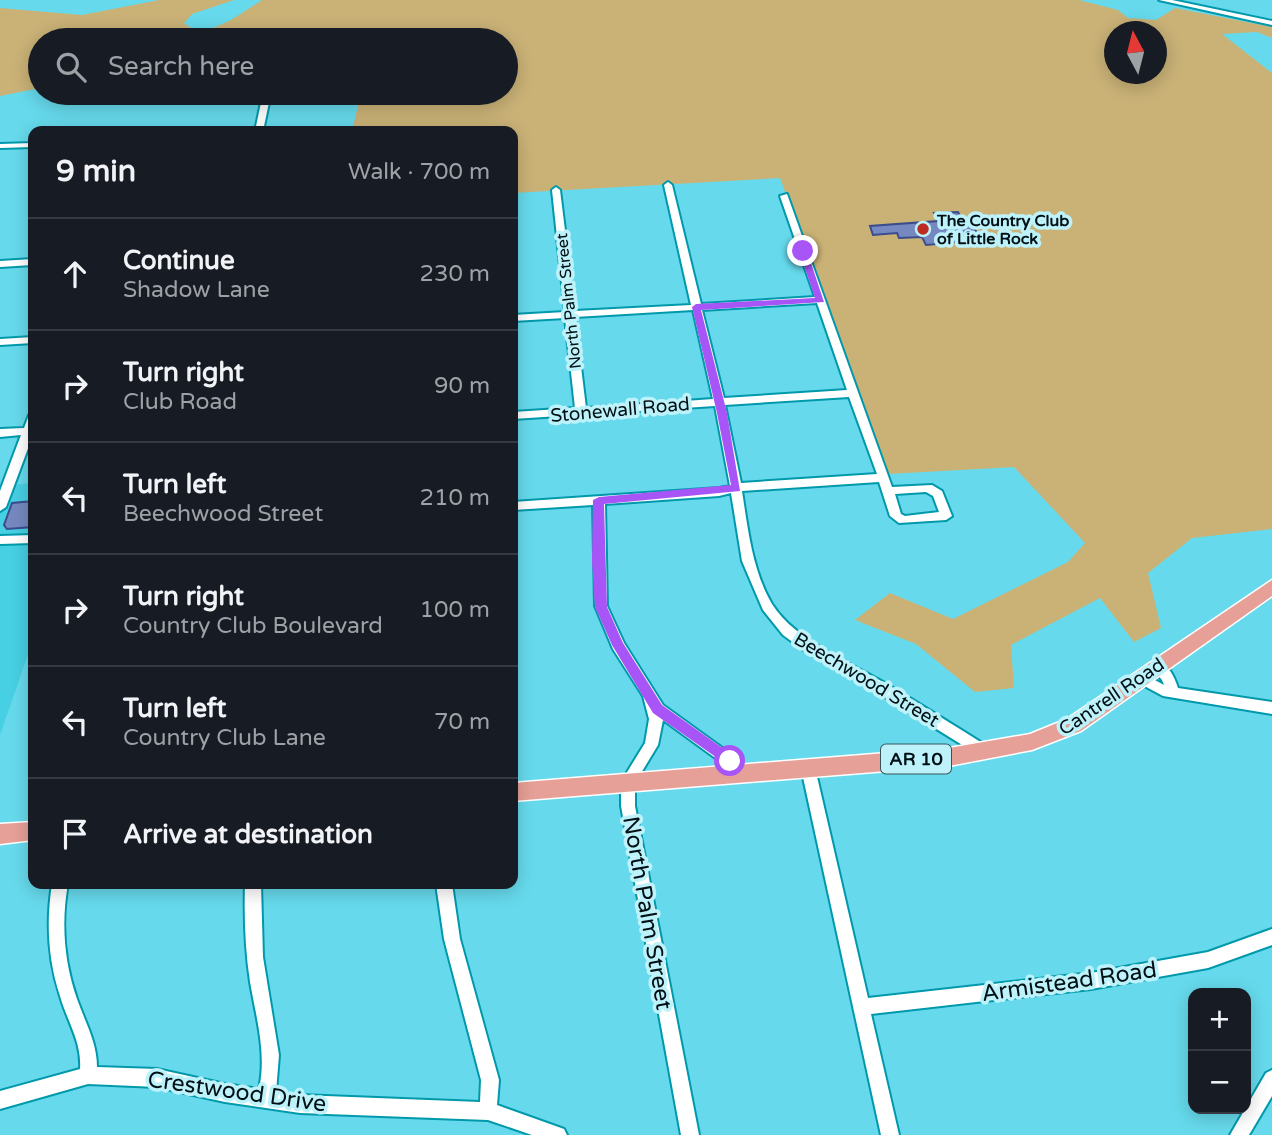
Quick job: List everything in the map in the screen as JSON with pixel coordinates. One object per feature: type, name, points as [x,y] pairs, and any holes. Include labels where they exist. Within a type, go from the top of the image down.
[{"type":"main road","name":"Cantrell Road","points":[[518,792],[985,752],[1054,734],[1074,725],[1272,587]]},
{"type":"main road","points":[[0,834],[28,831]]},
{"type":"street","points":[[1162,0],[1272,23]]},
{"type":"street","points":[[260,126],[264,105]]},
{"type":"street","points":[[0,146],[28,145]]},
{"type":"street","name":"Beechwood Street","points":[[668,185],[719,401],[751,572],[767,607],[788,631],[807,645],[985,752]]},
{"type":"street","name":"North Palm Street","points":[[556,190],[580,412]]},
{"type":"street","points":[[784,196],[853,393],[888,491],[899,519],[940,518],[947,513],[939,494],[933,489],[888,491]]},
{"type":"street","points":[[0,264],[28,262]]},
{"type":"street","points":[[518,318],[821,300]]},
{"type":"street","points":[[0,342],[28,340]]},
{"type":"street","name":"Stonewall Road","points":[[518,416],[853,393]]},
{"type":"street","points":[[0,433],[28,431]]},
{"type":"street","points":[[0,507],[28,438]]},
{"type":"street","points":[[518,506],[884,478]]},
{"type":"street","points":[[599,500],[598,561],[601,607],[618,645],[658,709],[730,761],[740,773]]},
{"type":"street","points":[[0,540],[28,539]]},
{"type":"street","points":[[1149,672],[1157,688],[1173,693],[1272,708]]},
{"type":"street","points":[[1149,672],[1168,677],[1173,693]]},
{"type":"street","points":[[628,782],[651,745],[656,719],[649,696]]},
{"type":"street","points":[[808,768],[890,1135]]},
{"type":"street","name":"North Palm Street","points":[[628,782],[628,806],[690,1135]]},
{"type":"street","points":[[59,889],[55,920],[59,958],[69,998],[88,1044],[88,1075]]},
{"type":"street","points":[[253,889],[252,925],[272,1065],[266,1099]]},
{"type":"street","points":[[445,889],[452,939],[489,1072],[491,1095],[488,1111]]},
{"type":"street","name":"Armistead Road","points":[[863,1007],[1091,981],[1208,960],[1272,937]]},
{"type":"street","name":"Crestwood Drive","points":[[0,1100],[88,1075],[158,1077],[225,1093],[300,1104],[488,1111],[558,1135]]},
{"type":"street","points":[[1239,1135],[1272,1079]]},
{"type":"shaded area","name":"The Country Club of Little Rock","points":[[159,0],[234,0],[192,14],[184,23],[193,28],[28,28],[28,90],[0,96],[0,8],[82,15]]},
{"type":"shaded area","name":"The Country Club of Little Rock","points":[[262,0],[1079,0],[1118,10],[1128,18],[1156,20],[1175,8],[1272,27],[1272,38],[1257,32],[1222,34],[1272,73],[1272,529],[1192,538],[1148,573],[1161,628],[1134,642],[1100,598],[1011,645],[1014,688],[975,692],[916,644],[855,620],[890,593],[953,619],[1068,562],[1085,543],[1014,467],[888,474],[780,178],[518,193],[518,126],[353,126],[358,105],[518,105],[518,28],[213,28]]},
{"type":"shaded area","points":[[28,483],[28,654],[0,735],[0,486]]},
{"type":"building","name":"The Country Club of Little Rock","points":[[958,212],[963,221],[970,221],[981,240],[926,245],[922,237],[899,238],[897,233],[873,235],[870,226],[938,221],[934,213]]},
{"type":"building","points":[[28,501],[28,527],[7,529],[4,525],[12,503]]},
{"type":"place","name":"The Country Club of Little Rock","points":[[923,229]]},
{"type":"route","points":[[730,761],[658,709],[605,620],[601,607],[598,561],[599,500],[719,492],[737,488],[696,307],[821,300],[803,251]]}]
